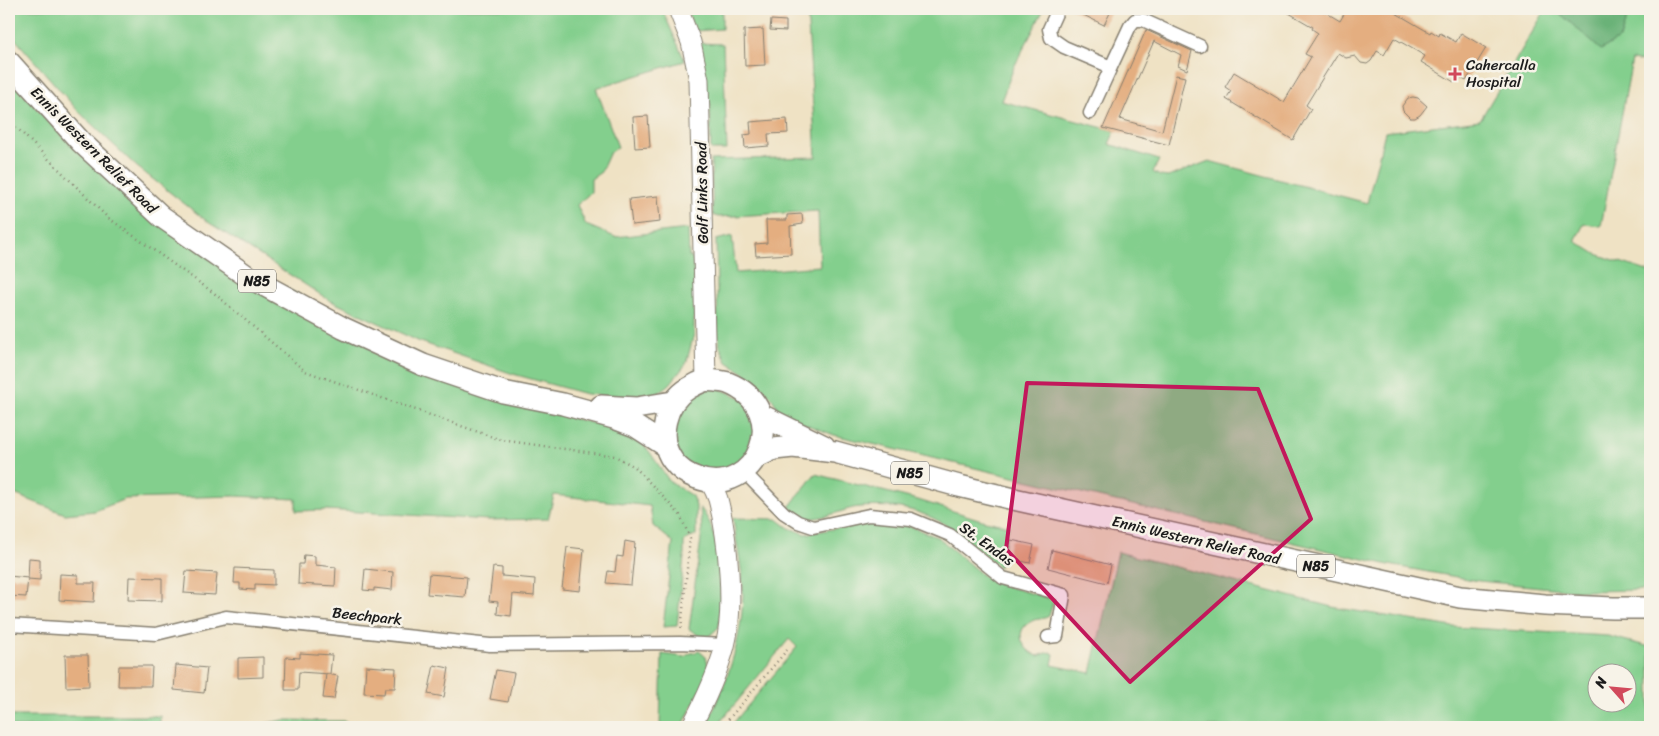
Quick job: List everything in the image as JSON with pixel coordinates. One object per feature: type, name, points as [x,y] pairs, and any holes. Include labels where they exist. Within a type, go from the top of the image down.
[{"type":"main road","name":"Golf Links Road","points":[[678,9],[691,42],[699,80],[706,380]]},
{"type":"main road","name":"Ennis Western Relief Road","points":[[9,62],[81,142],[162,217],[247,276],[343,328],[424,365],[502,392],[563,404],[614,418],[635,426],[666,446]]},
{"type":"main road","points":[[666,446],[664,426],[673,402],[687,388],[706,380]]},
{"type":"main road","name":"N85","points":[[666,446],[673,461],[688,475],[710,482],[727,480],[751,464],[764,439],[762,415],[748,394],[727,383],[706,380]]},
{"type":"main road","name":"Ennis Western Relief Road","points":[[563,404],[636,408],[673,402]]},
{"type":"main road","name":"Ennis Western Relief Road","points":[[762,415],[835,452]]},
{"type":"main road","name":"Ennis Western Relief Road","points":[[751,464],[774,449],[793,447],[835,452],[1010,498],[1460,597],[1544,605],[1650,608]]},
{"type":"main road","points":[[691,727],[710,690],[725,646],[729,610],[727,551],[718,497],[710,482]]},
{"type":"street","points":[[1058,9],[1049,29],[1051,38],[1064,47],[1111,67]]},
{"type":"street","points":[[1090,113],[1130,26],[1135,20],[1143,20],[1200,46]]},
{"type":"street","name":"St. Endas","points":[[751,464],[784,513],[798,522],[813,527],[869,515],[911,519],[950,535],[1003,578],[1064,595],[1057,636],[1048,637]]},
{"type":"street","name":"Beechpark","points":[[9,625],[156,634],[226,616],[490,645],[680,642],[725,646]]},
{"type":"path","points":[[9,120],[107,217],[214,293],[305,371],[501,440],[615,456],[635,467],[680,514],[690,538],[680,642]]},
{"type":"path","points":[[722,727],[787,650]]},
{"type":"highlighted area","points":[[1027,383],[1258,389],[1311,519],[1130,682],[1006,549]]},
{"type":"green space","points":[[9,9],[662,9],[685,61],[596,88],[618,147],[610,152],[601,172],[591,179],[591,192],[577,205],[586,225],[615,237],[688,229],[689,256],[693,259],[694,265],[694,334],[686,364],[670,384],[654,397],[627,398],[586,394],[513,374],[418,341],[329,300],[208,222],[136,166],[78,111],[9,32]]},
{"type":"green space","points":[[686,9],[722,9],[722,29],[695,31]]},
{"type":"green space","points":[[807,9],[1044,9],[1014,67],[1001,101],[1115,131],[1109,144],[1159,160],[1153,172],[1160,176],[1168,177],[1209,161],[1367,203],[1385,132],[1480,120],[1546,9],[1555,9],[1601,49],[1620,38],[1629,9],[1650,9],[1650,63],[1632,60],[1601,226],[1584,224],[1575,241],[1596,254],[1650,272],[1650,590],[1582,591],[1479,581],[1389,565],[834,435],[789,418],[779,410],[771,397],[756,381],[727,362],[720,347],[716,240],[732,236],[736,273],[820,266],[818,211],[718,217],[713,215],[711,160],[816,157]]},
{"type":"green space","points":[[1555,9],[1630,9],[1620,38],[1601,50]]},
{"type":"green space","points":[[698,43],[723,44],[727,150],[711,150],[710,103],[706,103]]},
{"type":"green space","points":[[9,78],[81,155],[140,208],[161,224],[509,403],[613,428],[639,441],[649,451],[670,482],[692,496],[696,506],[696,535],[684,541],[677,626],[663,627],[673,542],[653,526],[650,506],[554,495],[548,519],[489,520],[326,510],[296,511],[296,499],[235,496],[125,499],[95,511],[65,514],[9,492]]},
{"type":"green space","points":[[713,386],[744,399],[759,428],[748,461],[708,475],[680,459],[670,427],[681,402]]},
{"type":"green space","points":[[815,474],[918,500],[985,521],[1009,526],[999,567],[950,527],[907,509],[867,507],[853,508],[815,518],[801,516],[789,507]]},
{"type":"green space","points":[[700,507],[708,520],[713,534],[717,549],[720,581],[719,627],[706,639],[698,639],[698,635],[689,629],[702,531]]},
{"type":"green space","points":[[733,518],[777,519],[789,528],[805,534],[861,524],[883,523],[910,526],[939,538],[987,579],[998,584],[1048,598],[1053,603],[1049,616],[1032,621],[1025,626],[1021,636],[1024,646],[1038,656],[1050,652],[1054,654],[1052,665],[1091,673],[1118,552],[1332,607],[1453,627],[1608,636],[1650,647],[1650,727],[730,727],[797,647],[789,639],[716,727],[705,727],[720,696],[740,629],[743,595],[741,566]]},
{"type":"green space","points":[[699,651],[706,657],[709,668],[703,685],[682,727],[660,727],[662,654],[685,657],[688,654]]},
{"type":"green space","points":[[9,716],[160,716],[160,727],[9,727]]},
{"type":"green space","points":[[283,720],[346,721],[347,727],[247,727]]},
{"type":"building","points":[[1071,9],[1112,9],[1104,25]]},
{"type":"building","name":"Cahercalla Hospital","points":[[1282,9],[1320,9],[1340,21],[1347,9],[1389,9],[1430,33],[1431,31],[1439,36],[1440,33],[1456,42],[1461,33],[1486,48],[1466,81],[1458,76],[1454,82],[1421,62],[1425,56],[1394,38],[1384,55],[1377,51],[1367,64],[1361,63],[1355,56],[1346,58],[1338,53],[1306,105],[1311,109],[1293,140],[1226,99],[1231,91],[1225,87],[1234,72],[1284,102],[1311,57],[1305,54],[1318,33],[1312,29],[1313,27]]},
{"type":"building","points":[[771,20],[786,21],[786,31],[770,30]]},
{"type":"building","points":[[763,29],[765,65],[745,66],[744,30]]},
{"type":"building","points":[[1146,30],[1192,51],[1187,70],[1178,66],[1181,55],[1154,41],[1120,119],[1162,131],[1176,75],[1185,77],[1169,145],[1103,128]]},
{"type":"building","points":[[1408,98],[1418,98],[1427,106],[1420,115],[1410,118],[1403,111],[1402,106]]},
{"type":"building","points":[[648,116],[650,147],[635,148],[633,117]]},
{"type":"building","points":[[787,119],[788,133],[768,134],[769,146],[745,148],[744,135],[751,134],[750,122]]},
{"type":"building","points":[[658,196],[660,222],[632,225],[629,199]]},
{"type":"building","points":[[802,214],[803,224],[790,226],[791,254],[756,256],[755,244],[767,243],[766,220],[787,220],[787,215]]},
{"type":"building","points":[[1011,540],[1034,545],[1030,563],[1006,558]]},
{"type":"building","points":[[625,541],[635,543],[631,585],[606,583],[608,571],[615,572],[617,556],[623,557]]},
{"type":"building","points":[[567,547],[584,549],[580,591],[562,589]]},
{"type":"building","points":[[1052,550],[1111,565],[1107,583],[1048,568]]},
{"type":"building","points":[[304,555],[315,556],[315,565],[336,567],[335,586],[298,584],[299,564],[303,564]]},
{"type":"building","points":[[29,558],[40,559],[40,580],[28,579]]},
{"type":"building","points":[[493,567],[502,568],[502,576],[535,579],[534,596],[513,594],[511,616],[497,614],[498,602],[489,601]]},
{"type":"building","points":[[235,568],[274,570],[274,585],[255,584],[255,590],[240,589],[240,583],[234,583]]},
{"type":"building","points":[[365,569],[393,572],[392,590],[374,588],[374,591],[363,590]]},
{"type":"building","points":[[186,571],[217,573],[215,595],[184,593]]},
{"type":"building","points":[[60,574],[78,575],[78,583],[95,583],[94,602],[59,600]]},
{"type":"building","points":[[429,574],[467,577],[465,597],[427,594]]},
{"type":"building","points":[[9,576],[28,578],[26,597],[9,596]]},
{"type":"building","points":[[129,577],[162,578],[162,601],[128,600]]},
{"type":"building","points":[[300,653],[332,655],[330,674],[299,672],[298,690],[285,690],[286,657],[300,658]]},
{"type":"building","points":[[65,655],[88,655],[89,686],[66,687]]},
{"type":"building","points":[[263,657],[263,677],[238,678],[238,658]]},
{"type":"building","points":[[176,665],[207,668],[204,693],[174,690]]},
{"type":"building","points":[[434,665],[449,668],[444,697],[428,694]]},
{"type":"building","points":[[119,666],[152,666],[151,686],[118,686]]},
{"type":"building","points":[[366,666],[396,668],[395,688],[385,688],[384,694],[364,693]]},
{"type":"building","points":[[496,670],[514,673],[508,702],[490,699]]},
{"type":"building","points":[[326,674],[338,676],[334,699],[323,698]]},
{"type":"place","name":"Cahercalla Hospital","points":[[1455,74]]}]
